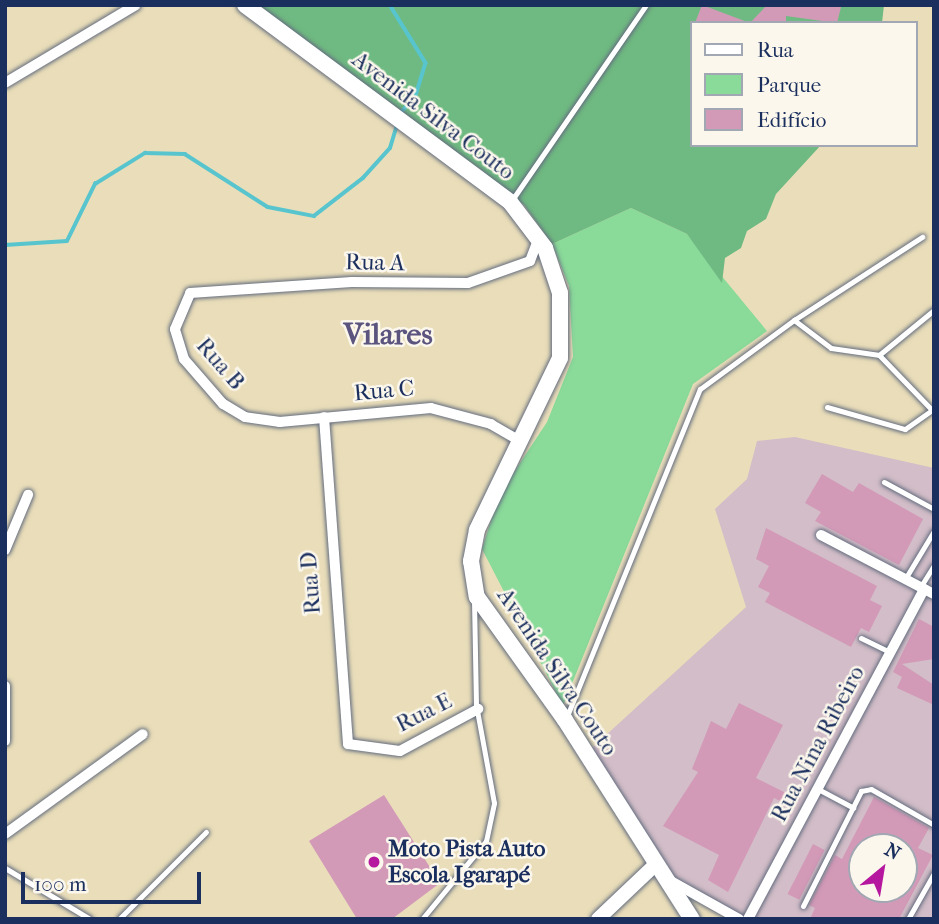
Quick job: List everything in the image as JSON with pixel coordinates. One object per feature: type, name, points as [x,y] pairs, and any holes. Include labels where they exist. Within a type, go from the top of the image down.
[{"type":"main road","name":"Avenida Silva Couto","points":[[245,5],[510,202],[539,238],[560,293],[562,333],[554,377],[477,530],[471,561],[477,597],[565,720],[692,919]]},
{"type":"street","points":[[5,83],[136,5]]},
{"type":"street","name":"Rua A","points":[[190,293],[352,282],[468,283],[530,261],[539,238]]},
{"type":"street","name":"Rua B","points":[[190,293],[178,314],[176,345],[223,404],[245,417]]},
{"type":"street","name":"Rua C","points":[[245,417],[280,422],[431,408],[491,424],[520,440]]},
{"type":"street","name":"Rua D","points":[[324,417],[348,744]]},
{"type":"street","points":[[5,550],[28,495]]},
{"type":"street","points":[[821,535],[926,590]]},
{"type":"street","name":"Rua Nina Ribeiro","points":[[748,919],[926,590]]},
{"type":"street","points":[[5,686],[5,741]]},
{"type":"street","name":"Rua E","points":[[348,744],[400,751],[478,709]]},
{"type":"street","points":[[5,834],[143,734]]},
{"type":"street","points":[[598,919],[657,863]]},
{"type":"street","points":[[667,879],[739,919]]},
{"type":"lane","points":[[510,202],[646,5]]},
{"type":"lane","points":[[565,720],[700,389],[794,320],[922,237]]},
{"type":"lane","points":[[879,355],[934,310]]},
{"type":"lane","points":[[794,320],[831,348],[879,355],[933,409],[905,429],[890,429],[827,407]]},
{"type":"lane","points":[[884,482],[934,509]]},
{"type":"lane","points":[[905,579],[934,531]]},
{"type":"lane","points":[[926,590],[934,565]]},
{"type":"lane","points":[[422,919],[486,841],[494,803],[478,709],[471,601],[477,597]]},
{"type":"lane","points":[[861,638],[890,653]]},
{"type":"lane","points":[[818,789],[853,808]]},
{"type":"lane","points":[[803,906],[861,791],[871,789],[934,825]]},
{"type":"lane","points":[[119,919],[206,832]]},
{"type":"lane","points":[[5,868],[90,919]]},
{"type":"lane","points":[[908,919],[934,873]]},
{"type":"shaded area","points":[[795,437],[934,468],[934,919],[746,919],[652,868],[581,758],[746,607],[715,509],[747,479],[757,441]]},
{"type":"green space","points":[[256,5],[884,5],[882,21],[690,21],[690,147],[819,147],[776,194],[766,219],[747,231],[741,248],[725,258],[722,283],[687,234],[631,208],[552,244],[524,205],[480,169]]},
{"type":"green space","points":[[631,208],[687,234],[767,331],[693,384],[563,706],[482,549],[499,495],[547,422],[573,357],[569,286],[552,244]]},
{"type":"building","points":[[702,5],[745,21],[696,21]]},
{"type":"building","points":[[767,5],[841,7],[838,21],[786,16],[786,21],[752,21]]},
{"type":"building","points":[[822,474],[853,492],[859,483],[923,519],[899,565],[815,521],[821,512],[805,503]]},
{"type":"building","points":[[766,528],[877,586],[870,600],[882,606],[869,632],[861,628],[851,647],[765,602],[770,593],[758,587],[769,566],[756,559]]},
{"type":"building","points":[[919,619],[934,627],[934,659],[902,664],[934,685],[934,705],[897,688],[902,677],[893,672]]},
{"type":"building","points":[[739,703],[783,725],[756,778],[788,794],[784,803],[774,798],[728,892],[708,880],[719,855],[663,826],[698,772],[692,769],[711,721],[726,729]]},
{"type":"building","name":"Moto Pista Auto Escola Igarapé","points":[[384,795],[440,883],[392,919],[357,919],[309,841]]},
{"type":"building","points":[[874,797],[929,828],[918,848],[918,833],[855,833]]},
{"type":"building","points":[[813,844],[825,850],[799,900],[788,894]]},
{"type":"building","points":[[848,847],[848,903],[908,903],[899,919],[810,919],[815,908],[809,905],[835,855],[842,859]]},
{"type":"building","points":[[918,848],[933,855],[918,883]]},
{"type":"waterway","points":[[390,5],[426,63],[416,96],[402,112]]},
{"type":"waterway","points":[[5,245],[67,241],[95,184],[145,153],[185,154],[268,207],[314,216],[363,178],[390,148],[396,128]]},
{"type":"place","name":"Moto Pista Auto Escola Igarapé","points":[[374,862]]},
{"type":"district","name":"Vilares","points":[[388,335]]}]
